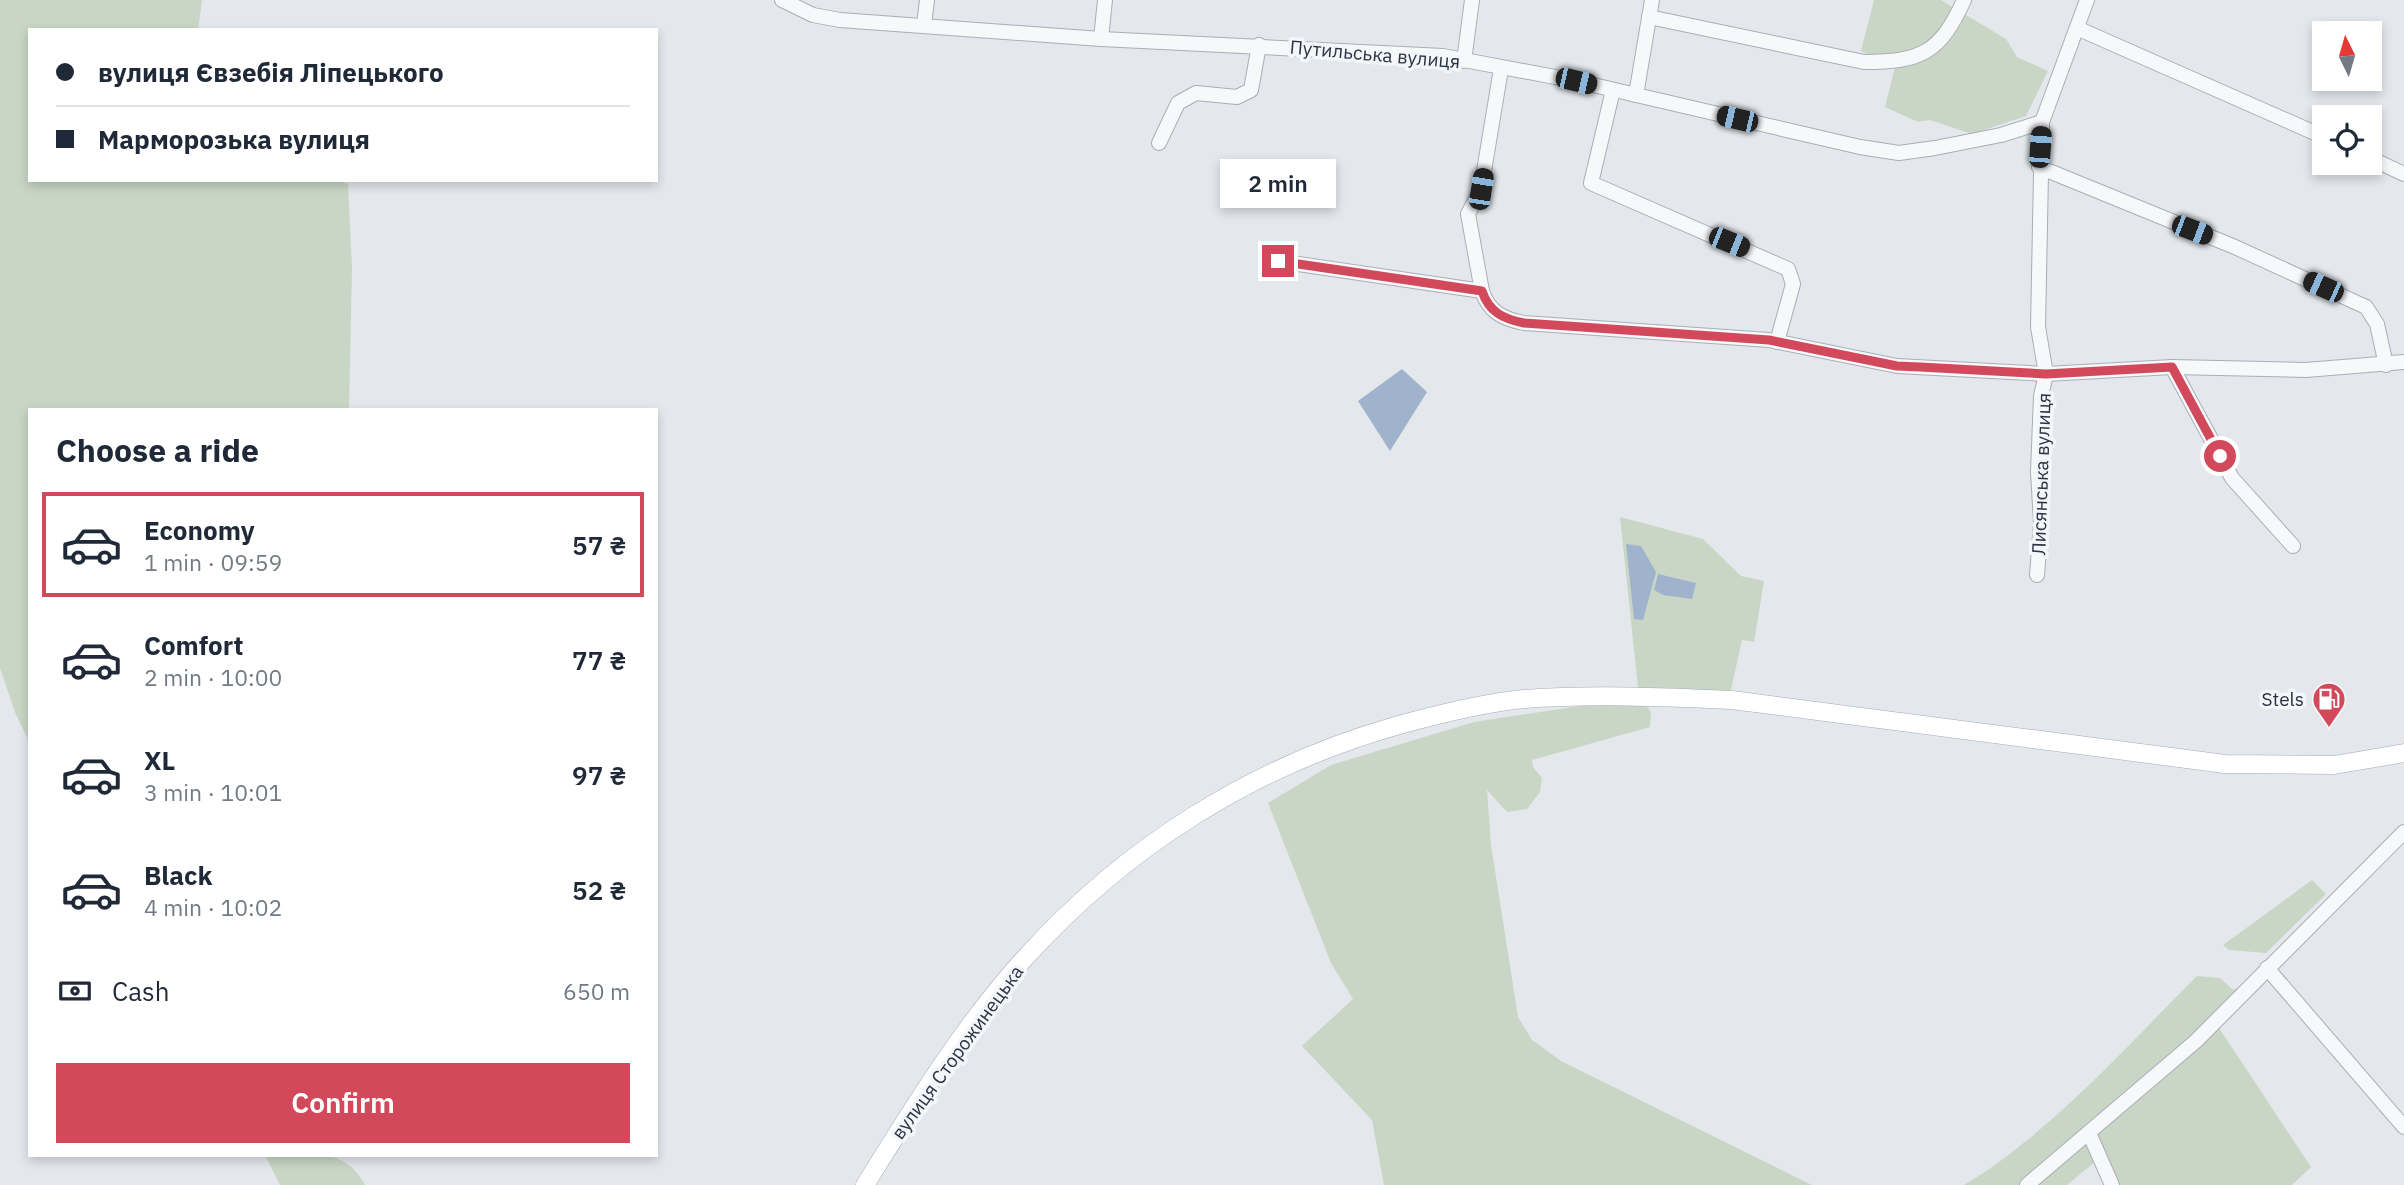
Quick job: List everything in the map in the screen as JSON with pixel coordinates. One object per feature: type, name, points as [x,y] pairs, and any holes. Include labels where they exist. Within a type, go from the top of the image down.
[{"type":"main road","name":"вулиця Сторожинецька","points":[[864,1185],[957,1047],[1024,958],[1088,897],[1152,841],[1213,801],[1258,778],[1352,738],[1434,715],[1522,699],[1613,695],[1732,700],[2225,764],[2334,765],[2404,753]]},
{"type":"street","name":"Путильська вулиця","points":[[782,0],[830,19],[1101,39],[1432,55],[1613,90],[1860,147],[1899,153],[1973,141],[2042,122]]},
{"type":"street","points":[[924,25],[927,0]]},
{"type":"street","points":[[1101,39],[1105,0]]},
{"type":"street","points":[[1464,61],[1472,0]]},
{"type":"street","points":[[1636,95],[1652,0]]},
{"type":"street","points":[[1649,17],[1864,62],[1900,62],[1936,47],[1951,30],[1964,0]]},
{"type":"street","points":[[2046,374],[2038,327],[2039,167],[2042,122],[2079,29],[2087,0]]},
{"type":"street","points":[[2079,29],[2312,132]]},
{"type":"street","points":[[1159,143],[1178,103],[1196,93],[1237,97],[1251,90],[1259,45]]},
{"type":"street","points":[[1501,69],[1481,189],[1468,214],[1482,291],[1486,302],[1503,319],[1524,323],[1777,342],[1897,366],[2046,374],[2172,367],[2306,370],[2404,362]]},
{"type":"street","points":[[1613,90],[1591,183],[1788,269],[1793,284],[1777,342]]},
{"type":"street","points":[[2382,164],[2404,174]]},
{"type":"street","points":[[2039,167],[2235,247],[2366,307],[2378,324],[2386,365]]},
{"type":"street","points":[[1278,261],[1482,291]]},
{"type":"street","points":[[2172,367],[2232,478],[2293,546]]},
{"type":"street","name":"Лисянська вулиця","points":[[2037,575],[2041,523],[2038,472],[2041,396],[2046,374]]},
{"type":"street","points":[[2027,1185],[2196,1041],[2404,832]]},
{"type":"street","points":[[2267,968],[2404,1127]]},
{"type":"street","points":[[2090,1133],[2112,1185]]},
{"type":"green space","points":[[0,0],[202,0],[198,28],[28,28],[28,182],[348,184],[352,268],[349,408],[28,408],[28,739],[16,715],[0,668]]},
{"type":"green space","points":[[1874,0],[1941,0],[2006,39],[2017,57],[2048,71],[2026,116],[1972,134],[1930,120],[1918,122],[1885,107],[1895,67],[1861,51]]},
{"type":"green space","points":[[1620,517],[1703,539],[1741,576],[1764,581],[1754,642],[1742,640],[1729,699],[1640,698],[1651,712],[1650,727],[1532,760],[1533,767],[1542,778],[1540,792],[1527,809],[1507,812],[1487,790],[1491,845],[1518,1017],[1532,1040],[1561,1061],[1812,1185],[1384,1185],[1372,1120],[1302,1046],[1353,999],[1331,963],[1268,803],[1331,765],[1474,722],[1639,697]]},
{"type":"green space","points":[[2312,880],[2326,894],[2266,953],[2229,950],[2223,945]]},
{"type":"green space","points":[[2197,976],[2220,978],[2233,990],[2264,977],[2219,1028],[2311,1167],[2292,1185],[2109,1185],[2095,1162],[2067,1185],[1964,1185],[1995,1165],[2056,1116]]},
{"type":"green space","points":[[266,1157],[335,1157],[356,1172],[365,1185],[280,1185]]},
{"type":"water","points":[[1402,369],[1427,392],[1390,451],[1358,401]]},
{"type":"water","points":[[1626,544],[1641,546],[1656,572],[1643,620],[1634,619]]},
{"type":"water","points":[[1658,574],[1696,583],[1692,599],[1663,595],[1654,590]]},
{"type":"place","name":"Stels","points":[[2329,729]]},
{"type":"route","points":[[1278,261],[1482,291],[1486,302],[1503,319],[1524,323],[1769,340],[1897,366],[2046,374],[2172,367],[2220,456]]}]
